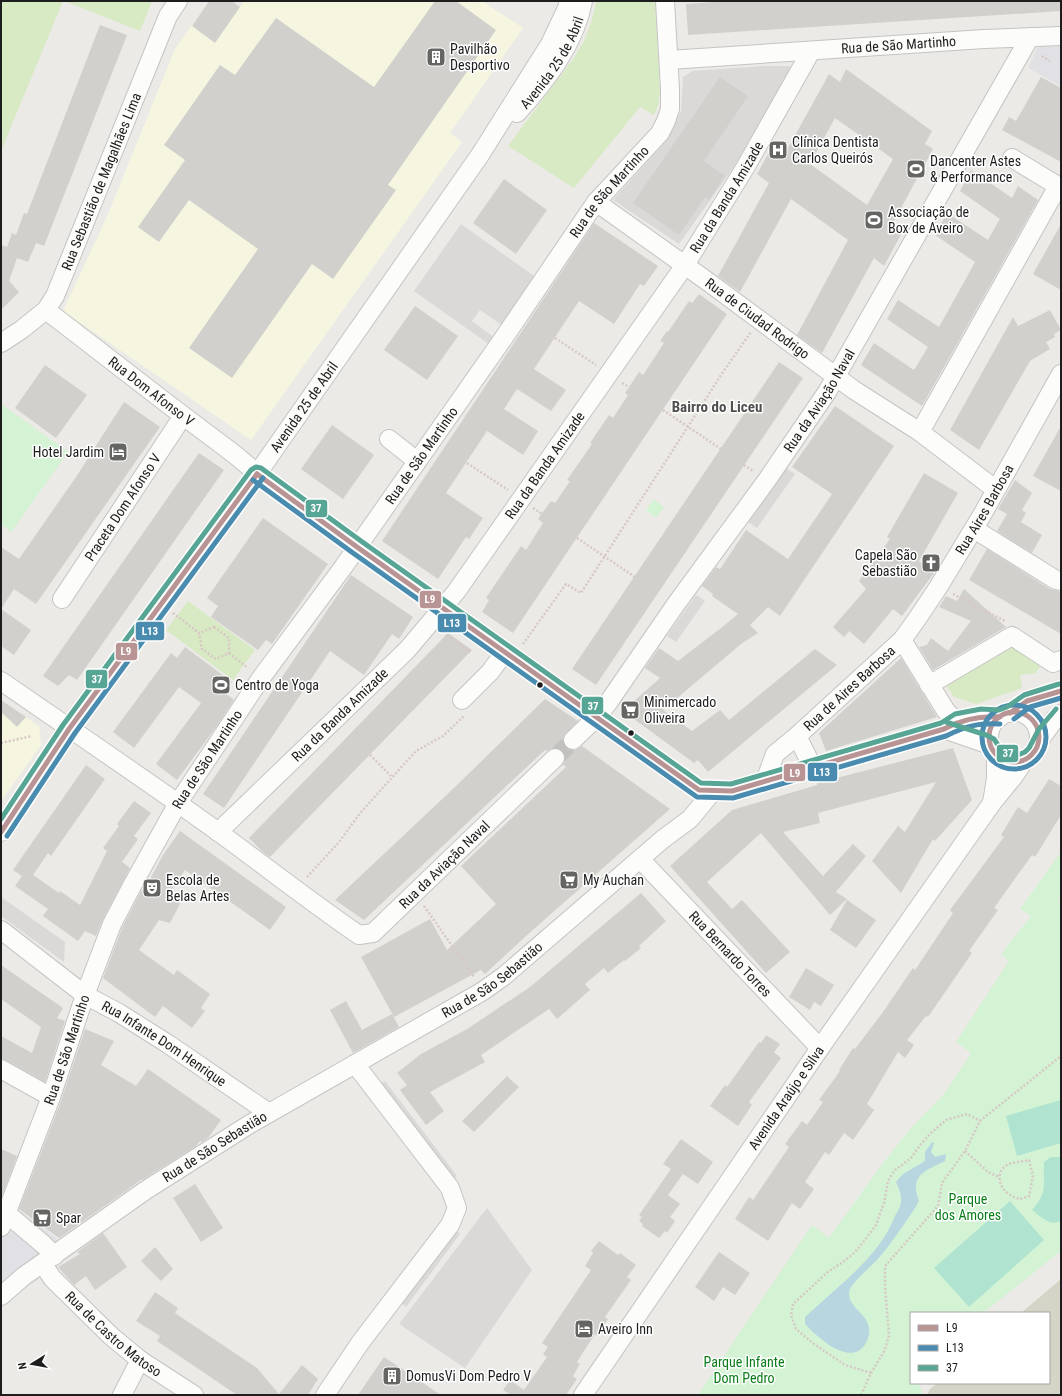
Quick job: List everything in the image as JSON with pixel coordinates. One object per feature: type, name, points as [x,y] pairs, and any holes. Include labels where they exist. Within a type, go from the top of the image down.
[{"type":"street","name":"Rua Sebastião de Magalhães Lima","points":[[1,343],[21,330],[46,310],[55,296],[168,16],[178,1]]},
{"type":"street","name":"Avenida 25 de Abril","points":[[558,46],[569,1]]},
{"type":"street","name":"Avenida 25 de Abril","points":[[1,832],[69,729],[257,474],[558,46],[581,12],[583,1]]},
{"type":"street","points":[[665,1],[668,60]]},
{"type":"street","name":"Rua de São Martinho","points":[[4,1220],[51,1097],[85,995],[112,924],[178,803],[261,678],[357,547],[505,336],[596,202],[660,133],[670,109],[668,60],[984,39],[1061,36]]},
{"type":"street","name":"Rua da Aviação Naval","points":[[573,740],[598,717],[676,604],[767,480],[837,376],[1030,37]]},
{"type":"street","name":"Rua da Banda Amizade","points":[[218,832],[407,650],[443,608],[521,500],[685,266],[746,168],[811,51]]},
{"type":"street","points":[[920,432],[1058,186],[1012,158]]},
{"type":"street","name":"Rua de Ciudad Rodrigo","points":[[596,202],[837,376],[854,390],[920,432],[995,489]]},
{"type":"street","name":"Rua Dom Afonso V","points":[[46,310],[234,454],[257,474],[357,547],[699,790],[712,791]]},
{"type":"street","name":"Rua Aires Barbosa","points":[[902,640],[939,586],[974,529],[995,489],[1061,374]]},
{"type":"street","name":"Praceta Dom Afonso V","points":[[62,599],[183,416]]},
{"type":"street","points":[[388,439],[417,461]]},
{"type":"street","points":[[974,529],[1056,580],[1061,581]]},
{"type":"street","points":[[928,685],[1012,636],[1053,663],[1061,660]]},
{"type":"street","points":[[902,640],[928,685],[946,711],[950,725],[993,750],[1002,759],[1016,763],[1024,761],[1034,753],[1039,741],[1055,719],[1061,714]]},
{"type":"street","name":"Rua de Aires Barbosa","points":[[765,781],[775,754],[797,736],[902,640]]},
{"type":"street","points":[[463,708],[490,672],[509,655]]},
{"type":"street","name":"Rua da Aviação Naval","points":[[1,681],[178,803],[326,913],[359,935],[373,933],[555,758]]},
{"type":"street","points":[[993,750],[989,737],[994,722],[1027,701],[1061,691]]},
{"type":"street","points":[[712,791],[732,791],[813,768],[982,716],[1018,713],[1025,715],[1032,719],[1036,726],[1039,733],[1039,741]]},
{"type":"street","name":"Rua de Aires Barbosa","points":[[797,736],[813,768]]},
{"type":"street","name":"Avenida Araújo e Silva","points":[[992,803],[996,778],[993,750]]},
{"type":"street","name":"Avenida Araújo e Silva","points":[[583,1395],[820,1048],[992,803],[1024,761]]},
{"type":"street","name":"Rua de São Sebastião","points":[[1,1296],[24,1276],[146,1190],[269,1113],[483,991],[504,976],[663,839],[690,819],[712,791]]},
{"type":"street","name":"Rua Bernardo Torres","points":[[640,859],[820,1048]]},
{"type":"street","name":"Rua Infante Dom Henrique","points":[[1,930],[85,995],[119,1013],[168,1044],[269,1113]]},
{"type":"street","points":[[325,1395],[360,1343],[450,1225],[456,1208],[450,1188],[355,1064]]},
{"type":"street","points":[[1,1070],[51,1097]]},
{"type":"street","name":"Rua de Castro Matoso","points":[[4,1220],[44,1245],[52,1278],[111,1336],[140,1360],[194,1395]]},
{"type":"street","points":[[122,1395],[140,1360]]},
{"type":"path","points":[[1042,56],[1050,61]]},
{"type":"path","points":[[509,655],[566,584],[581,593],[723,372],[760,320]]},
{"type":"path","points":[[555,338],[629,387]]},
{"type":"path","points":[[663,410],[721,449]]},
{"type":"path","points":[[467,463],[542,514]]},
{"type":"path","points":[[577,538],[635,577]]},
{"type":"path","points":[[939,586],[1012,624],[1012,636]]},
{"type":"path","points":[[161,603],[199,633],[202,649],[216,659],[229,653]]},
{"type":"path","points":[[199,633],[214,628],[229,638],[229,653]]},
{"type":"path","points":[[446,635],[470,652]]},
{"type":"path","points":[[229,653],[261,678]]},
{"type":"path","points":[[295,889],[339,842],[361,812],[416,751],[443,736],[463,708]]},
{"type":"path","points":[[1,743],[32,736]]},
{"type":"path","points":[[370,755],[392,777]]},
{"type":"path","points":[[433,917],[483,991]]},
{"type":"path","points":[[861,1395],[871,1373],[885,1350],[889,1335],[885,1287],[886,1266],[938,1206],[942,1183],[965,1152],[980,1122],[1061,1056]]},
{"type":"path","points":[[871,1373],[845,1365],[814,1344],[796,1329],[791,1315],[793,1304],[829,1271],[843,1262],[865,1240],[876,1225],[884,1202],[888,1181],[894,1171],[911,1158],[931,1132],[946,1120],[967,1114],[980,1122]]},
{"type":"path","points":[[965,1152],[988,1172],[999,1177]]},
{"type":"path","points":[[1029,1160],[1033,1176],[1029,1196],[1020,1199],[1009,1194],[1000,1186],[999,1177],[1002,1170],[1007,1165],[1029,1160]]},
{"type":"shaded area","points":[[209,1],[232,1],[240,7],[244,1],[482,1],[523,28],[450,133],[462,142],[251,440],[63,311],[106,219],[175,49]]},
{"type":"shaded area","points":[[1061,46],[1061,86],[1028,68],[1038,47]]},
{"type":"shaded area","points":[[764,66],[790,66],[789,74],[733,168],[679,244],[613,200],[668,139],[681,111],[683,77],[692,71]]},
{"type":"shaded area","points":[[461,224],[537,278],[503,326],[480,310],[472,321],[495,338],[490,345],[414,291]]},
{"type":"shaded area","points":[[786,468],[795,474],[757,528],[748,522]]},
{"type":"shaded area","points":[[696,595],[705,601],[676,642],[667,636]]},
{"type":"shaded area","points":[[1,700],[39,726],[41,745],[1,801]]},
{"type":"shaded area","points":[[1,897],[65,942],[64,962],[1,916]]},
{"type":"shaded area","points":[[385,1081],[457,1176],[452,1180],[379,1085]]},
{"type":"shaded area","points":[[5,1200],[76,1253],[11,1298],[1,1307],[1,1211]]},
{"type":"shaded area","points":[[487,1208],[532,1270],[465,1368],[399,1324]]},
{"type":"shaded area","points":[[455,1230],[460,1234],[406,1307],[401,1303]]},
{"type":"shaded area","points":[[1061,1279],[1061,1395],[927,1395],[930,1389],[936,1384],[1050,1384],[1050,1312],[1022,1312]]},
{"type":"green space","points":[[1,1],[63,1],[1,151]]},
{"type":"green space","points":[[64,1],[152,1],[140,31]]},
{"type":"green space","points":[[596,1],[653,1],[655,3],[660,90],[658,106],[654,115],[640,107],[574,188],[508,146],[574,58],[584,41],[592,20]]},
{"type":"green space","points":[[1,404],[68,452],[11,532],[1,524]]},
{"type":"green space","points":[[654,499],[664,507],[656,518],[646,510]]},
{"type":"green space","points":[[188,601],[255,650],[233,680],[166,630]]},
{"type":"green space","points":[[1011,645],[1041,664],[1036,673],[1020,675],[1022,688],[976,704],[954,697],[944,682]]},
{"type":"green space","name":"Parque dos Amores","points":[[1061,852],[1061,897],[1058,901],[1061,904],[1061,1251],[984,1312],[910,1312],[910,1384],[919,1384],[922,1395],[698,1395],[812,1225],[829,1238],[880,1167],[910,1129],[945,1093],[971,1053],[956,1042],[1009,961],[1001,954],[1031,916],[1020,909]]},
{"type":"green space","points":[[1061,1100],[1061,1143],[1017,1156],[1006,1116]]},
{"type":"green space","points":[[1051,1157],[1061,1157],[1061,1220],[1053,1223],[1042,1218],[1032,1210],[1043,1193],[1044,1162]]},
{"type":"green space","points":[[1010,1201],[1044,1240],[969,1307],[934,1268]]},
{"type":"water","points":[[932,1142],[934,1143],[931,1152],[935,1157],[946,1154],[945,1161],[925,1171],[921,1175],[916,1185],[916,1192],[919,1201],[915,1208],[882,1254],[851,1286],[850,1289],[849,1296],[851,1301],[868,1323],[868,1338],[862,1348],[855,1352],[846,1352],[837,1349],[819,1337],[805,1324],[805,1317],[844,1282],[868,1258],[879,1244],[889,1230],[901,1203],[901,1195],[896,1182],[903,1174],[925,1161],[925,1152]]},
{"type":"building","points":[[209,1],[232,1],[240,7],[215,43],[192,26]]},
{"type":"building","points":[[435,1],[456,1],[496,30],[388,185],[396,190],[333,279],[312,264],[232,378],[189,348],[258,249],[189,200],[159,242],[138,227],[185,160],[164,145],[220,65],[235,75],[276,18],[374,87]]},
{"type":"building","points":[[728,1],[1061,1],[1061,11],[688,35],[686,4]]},
{"type":"building","points":[[100,25],[127,35],[44,246],[36,243],[28,262],[17,258],[9,281],[19,292],[1,310],[1,245],[7,247],[12,233],[16,235],[24,213],[27,214]]},
{"type":"building","points":[[846,69],[932,131],[925,144],[933,149],[893,223],[903,231],[884,266],[874,258],[822,353],[797,335],[848,240],[791,199],[740,292],[718,276],[769,183],[757,174],[776,140],[788,148],[829,74],[840,82]],"holes":[[[835,118],[893,159],[867,205],[810,164]]]},
{"type":"building","points":[[720,77],[748,96],[704,161],[725,176],[709,200],[705,197],[679,235],[633,203]]},
{"type":"building","points":[[1041,77],[1061,88],[1061,162],[1002,130],[1009,117],[1016,121]]},
{"type":"building","points":[[971,170],[1012,198],[1018,186],[1038,200],[922,406],[861,365],[874,343],[914,370],[928,347],[887,319],[898,300],[939,327],[975,262],[935,235],[947,213],[988,240],[1000,219],[960,191]]},
{"type":"building","points":[[504,179],[547,210],[516,254],[473,223]]},
{"type":"building","points":[[594,223],[658,266],[644,286],[640,284],[614,324],[579,301],[534,369],[566,390],[551,411],[517,389],[504,409],[538,431],[523,455],[487,431],[446,493],[483,518],[469,539],[466,537],[438,579],[382,541]]},
{"type":"building","points":[[1061,224],[1061,290],[1033,274]]},
{"type":"building","points":[[699,294],[727,314],[513,633],[482,612],[489,600],[486,598],[521,546],[526,550],[543,523],[538,519],[551,501],[555,503],[570,481],[567,480],[592,444],[590,443],[609,415],[613,418],[628,395],[625,393],[639,372],[643,375],[664,343],[660,341],[689,301],[692,303]]},
{"type":"building","points":[[415,306],[458,336],[427,380],[384,350]]},
{"type":"building","points":[[1050,310],[1061,330],[1054,334],[1055,337],[1046,342],[1050,349],[1030,361],[979,450],[950,430],[1013,317],[1018,326]]},
{"type":"building","points":[[779,362],[803,378],[596,685],[572,669]]},
{"type":"building","points":[[45,365],[87,395],[56,438],[15,408]]},
{"type":"building","points":[[124,402],[160,427],[36,604],[14,589],[1,609],[1,547],[19,559],[76,477]]},
{"type":"building","points":[[835,406],[894,446],[780,616],[768,607],[750,625],[758,633],[741,644],[663,710],[692,731],[720,710],[729,720],[815,649],[837,665],[708,772],[698,760],[694,763],[623,711],[660,678],[645,668],[659,648],[678,661],[738,614],[712,596],[713,594],[702,586],[716,567],[720,569],[746,530],[788,559],[832,494],[792,467]]},
{"type":"building","points":[[332,425],[374,455],[343,499],[301,469]]},
{"type":"building","points":[[1061,426],[1061,491],[1033,476]]},
{"type":"building","points":[[199,453],[224,470],[77,680],[69,675],[58,686],[43,676]]},
{"type":"building","points":[[924,473],[958,493],[919,561],[934,573],[902,616],[893,609],[864,644],[849,631],[844,637],[833,627],[866,589],[859,581],[890,539],[887,537]]},
{"type":"building","points":[[1015,480],[1032,493],[1022,510],[1026,513],[1021,522],[1042,535],[1032,553],[997,531],[1007,514],[998,509]]},
{"type":"building","points":[[263,518],[328,564],[272,644],[266,640],[258,650],[211,617],[218,606],[207,598]]},
{"type":"building","points":[[987,549],[1050,589],[1061,592],[1061,634],[969,580]]},
{"type":"building","points":[[351,575],[413,617],[399,639],[392,634],[364,675],[330,651],[224,808],[203,794]]},
{"type":"building","points":[[964,589],[1006,627],[933,670],[919,647],[927,645],[931,638],[948,651],[971,621],[939,607],[946,596],[957,601]]},
{"type":"building","points":[[1,609],[31,630],[14,655],[1,646]]},
{"type":"building","points":[[448,633],[472,650],[270,857],[263,852],[249,838]]},
{"type":"building","points":[[185,647],[232,682],[224,692],[234,700],[177,780],[156,764],[201,703],[179,687],[134,748],[113,732],[171,653],[177,658]]},
{"type":"building","points":[[901,658],[937,717],[826,751],[819,733]]},
{"type":"building","points":[[545,699],[578,721],[563,737],[563,743],[566,748],[575,750],[582,746],[670,809],[485,974],[481,970],[394,1017],[361,957],[430,919],[447,950],[496,904],[461,866],[566,767],[563,765],[565,756],[563,751],[558,748],[552,748],[547,751],[545,750],[364,920],[335,900],[456,786]]},
{"type":"building","points":[[1,700],[26,717],[17,727],[1,712]]},
{"type":"building","points":[[953,748],[972,800],[935,841],[933,839],[901,893],[872,861],[898,826],[905,832],[936,782],[818,813],[820,823],[783,832],[823,876],[853,844],[866,856],[836,892],[847,899],[830,915],[761,833],[707,882],[732,909],[742,900],[790,952],[766,973],[670,866],[732,810],[817,785],[817,783]]},
{"type":"building","points":[[86,765],[105,779],[51,856],[48,853],[33,875],[80,905],[107,851],[103,848],[119,826],[117,824],[134,801],[151,813],[134,836],[138,839],[122,862],[130,868],[103,919],[96,936],[85,931],[78,941],[43,916],[48,909],[15,886],[22,876],[13,870]]},
{"type":"building","points":[[1049,779],[1061,786],[1061,815],[1035,857],[1032,855],[994,908],[998,910],[969,951],[972,953],[928,1017],[926,1016],[907,1040],[914,1045],[905,1058],[898,1052],[867,1104],[874,1110],[853,1140],[844,1133],[829,1155],[825,1152],[805,1182],[814,1189],[800,1209],[792,1203],[768,1241],[735,1219],[749,1197],[753,1200],[789,1147],[785,1144],[802,1121],[807,1125],[823,1102],[819,1100],[840,1071],[839,1070],[853,1048],[855,1049],[883,1012],[913,968],[915,970],[953,913],[950,910],[1004,837],[1001,835],[1018,807],[1027,813]]},
{"type":"building","points":[[180,831],[286,907],[270,930],[185,870],[172,889],[180,904],[170,923],[159,920],[139,950],[174,975],[177,970],[210,994],[201,1008],[205,1011],[192,1028],[163,1006],[155,1017],[103,978],[122,928],[147,880],[149,881],[163,855]]},
{"type":"building","points":[[641,893],[666,921],[639,946],[641,948],[608,973],[604,968],[585,984],[590,990],[557,1019],[549,1009],[481,1055],[485,1062],[430,1092],[444,1111],[426,1125],[400,1090],[407,1085],[397,1073],[421,1054],[467,1029],[530,987]]},
{"type":"building","points":[[847,900],[876,920],[856,948],[830,930]]},
{"type":"building","points":[[1,965],[63,1008],[57,1018],[65,1021],[45,1082],[6,1060],[1,1059],[1,1036],[32,1053],[41,1027],[1,999]]},
{"type":"building","points":[[806,968],[834,985],[821,1006],[814,1002],[810,1010],[789,997]]},
{"type":"building","points":[[346,1001],[362,1030],[392,1014],[399,1027],[353,1053],[330,1010]]},
{"type":"building","points":[[85,1029],[114,1041],[101,1065],[136,1086],[148,1069],[221,1120],[208,1138],[202,1142],[200,1141],[196,1146],[142,1179],[59,1238],[19,1209],[61,1101]]},
{"type":"building","points":[[766,1035],[780,1044],[774,1052],[781,1058],[749,1102],[752,1105],[738,1126],[710,1106],[725,1085],[727,1087],[759,1042],[761,1043]]},
{"type":"building","points":[[507,1076],[519,1087],[474,1132],[462,1121]]},
{"type":"building","points":[[681,1139],[713,1162],[698,1184],[683,1174],[668,1195],[680,1204],[670,1217],[675,1221],[667,1233],[665,1231],[659,1238],[642,1226],[643,1224],[639,1221],[642,1217],[639,1215],[671,1169],[663,1164]]},
{"type":"building","points":[[1,1149],[17,1156],[2,1196],[1,1195]]},
{"type":"building","points":[[195,1184],[223,1228],[201,1242],[173,1198]]},
{"type":"building","points":[[103,1233],[127,1267],[95,1290],[86,1276],[74,1285],[58,1267],[80,1254],[77,1252]]},
{"type":"building","points":[[599,1241],[618,1255],[620,1253],[636,1265],[627,1277],[631,1280],[605,1317],[608,1319],[597,1336],[595,1334],[577,1362],[580,1364],[573,1376],[577,1379],[566,1395],[511,1395],[503,1390],[510,1380],[524,1390],[547,1357],[543,1354],[548,1347],[542,1343],[591,1270],[585,1266],[593,1253],[591,1251]]},
{"type":"building","points":[[155,1247],[173,1269],[161,1281],[141,1261]]},
{"type":"building","points":[[719,1252],[750,1273],[735,1295],[723,1287],[714,1301],[695,1287]]},
{"type":"building","points":[[155,1292],[178,1308],[175,1313],[257,1368],[279,1394],[302,1365],[318,1379],[308,1395],[237,1395],[157,1341],[160,1336],[136,1321]]},
{"type":"building","name":"DomusVi Dom Pedro V","points":[[384,1357],[441,1395],[358,1395]]},
{"type":"tunnel","points":[[555,758],[573,740]]},
{"type":"transit line","name":"37","points":[[1,819],[63,725],[251,470],[256,467],[261,468],[701,783],[731,784],[941,723],[955,714],[981,709],[999,710],[1007,707],[1024,695],[1059,684]]},
{"type":"transit line","name":"L9","points":[[257,474],[357,547],[699,790],[732,791],[944,729],[964,721],[985,717],[1000,717]]},
{"type":"transit line","name":"L9","points":[[1,832],[69,729],[257,474]]},
{"type":"transit line","name":"L13","points":[[7,836],[75,733],[263,478]]},
{"type":"transit line","name":"L13","points":[[253,480],[353,553],[697,797],[733,798],[946,736],[966,728],[985,724],[1000,724]]},
{"type":"transit line","name":"L9","points":[[1010,713],[1027,701],[1061,691]]},
{"type":"transit line","name":"L13","points":[[1014,719],[1030,707],[1061,698]]},
{"type":"transit line","name":"L13","points":[[1014,705],[1026,707],[1037,714],[1044,725],[1046,737],[1044,749],[1037,760],[1026,767],[1014,769],[1002,767],[991,760],[984,749],[982,737],[984,725],[991,714],[1002,707],[1014,705]]},
{"type":"transit line","name":"37","points":[[946,722],[986,735],[994,739],[1000,748],[1007,753],[1018,755],[1025,752],[1029,748],[1039,729],[1056,709]]},
{"type":"transit line","name":"L9","points":[[1014,712],[1024,714],[1032,719],[1037,727],[1039,737],[1037,747],[1032,755],[1024,760],[1014,762],[1004,760],[996,755],[991,747],[989,737],[991,727],[996,719],[1004,714],[1014,712]]},
{"type":"place","name":"Pavilhão Desportivo","points":[[436,57]]},
{"type":"place","name":"Clínica Dentista Carlos Queirós","points":[[778,150]]},
{"type":"place","name":"Dancenter Astes & Performance","points":[[916,169]]},
{"type":"place","name":"Associação de Box de Aveiro","points":[[874,220]]},
{"type":"place","name":"Hotel Jardim","points":[[118,452]]},
{"type":"place","name":"Capela São Sebastião","points":[[931,563]]},
{"type":"place","name":"Centro de Yoga","points":[[221,685]]},
{"type":"place","name":"Minimercado Oliveira","points":[[630,710]]},
{"type":"place","name":"My Auchan","points":[[569,880]]},
{"type":"place","name":"Escola de Belas Artes","points":[[152,888]]},
{"type":"place","name":"Spar","points":[[42,1218]]},
{"type":"place","name":"Aveiro Inn","points":[[584,1329]]},
{"type":"place","name":"DomusVi Dom Pedro V","points":[[392,1376]]},
{"type":"district","name":"Bairro do Liceu","points":[[717,407]]},
{"type":"park label","name":"Parque Infante Dom Pedro","points":[[744,1370]]}]
